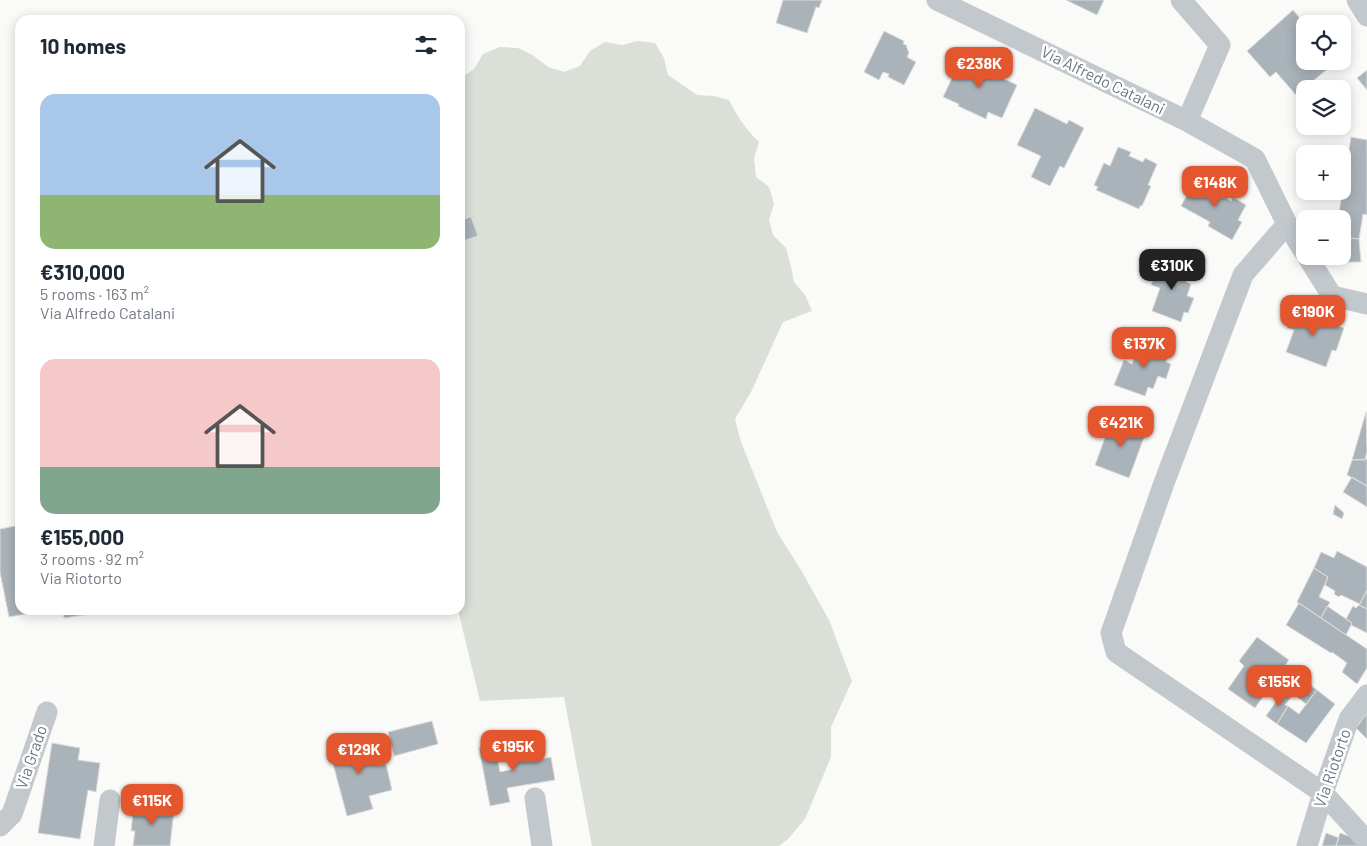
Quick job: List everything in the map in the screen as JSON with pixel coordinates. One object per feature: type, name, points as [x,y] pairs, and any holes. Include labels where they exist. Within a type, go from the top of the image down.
[{"type":"street","name":"Via Alfredo Catalani","points":[[937,0],[1188,122],[1255,159],[1296,238]]},
{"type":"street","points":[[1181,0],[1220,45],[1188,122]]},
{"type":"street","points":[[1357,0],[1367,16]]},
{"type":"street","points":[[1287,224],[1243,275],[1164,483],[1111,633],[1116,652],[1323,793],[1367,841]]},
{"type":"street","points":[[1313,265],[1332,296],[1367,304]]},
{"type":"street","name":"Via Riotorto","points":[[1307,846],[1349,719],[1367,694]]},
{"type":"street","name":"Via Grado","points":[[0,826],[12,814],[47,712]]},
{"type":"street","points":[[535,798],[542,846]]},
{"type":"street","points":[[104,846],[110,800]]},
{"type":"shaded area","points":[[638,41],[655,43],[664,58],[668,75],[697,95],[714,96],[729,100],[742,123],[759,142],[754,158],[756,177],[769,187],[774,204],[769,220],[773,235],[786,248],[794,282],[805,295],[812,311],[783,322],[751,392],[735,419],[741,442],[777,532],[829,620],[852,681],[831,727],[831,757],[805,819],[788,839],[779,846],[592,846],[564,697],[480,701],[459,615],[465,615],[465,75],[474,69],[483,54],[500,47],[518,48],[534,56],[548,67],[564,72],[580,66],[590,51],[605,42],[622,45]]},
{"type":"building","points":[[783,0],[822,0],[819,8],[816,7],[807,33],[776,23]]},
{"type":"building","points":[[1066,0],[1104,0],[1097,15]]},
{"type":"building","points":[[1293,10],[1297,15],[1296,70],[1326,70],[1314,80],[1296,80],[1296,95],[1276,72],[1270,77],[1247,51]]},
{"type":"building","points":[[884,31],[904,41],[903,44],[906,45],[909,53],[907,57],[916,62],[904,85],[888,77],[889,74],[883,72],[879,80],[864,72]]},
{"type":"building","points":[[963,55],[991,68],[990,72],[1017,85],[1002,118],[988,112],[986,119],[943,97]]},
{"type":"building","points":[[1367,70],[1367,90],[1357,78]]},
{"type":"building","points":[[1035,108],[1067,124],[1069,120],[1084,128],[1064,168],[1060,166],[1050,186],[1031,177],[1041,156],[1017,145]]},
{"type":"building","points":[[1351,137],[1367,140],[1367,215],[1363,214],[1359,239],[1351,238],[1351,210],[1339,210],[1341,200],[1351,200]]},
{"type":"building","points":[[1118,147],[1131,152],[1129,156],[1143,162],[1145,158],[1157,164],[1148,185],[1151,186],[1139,209],[1096,190],[1098,187],[1094,185],[1104,163],[1110,166]]},
{"type":"building","points":[[1200,177],[1224,190],[1221,195],[1231,201],[1233,197],[1246,205],[1238,220],[1242,222],[1232,240],[1208,226],[1210,222],[1181,206],[1192,186],[1194,187]]},
{"type":"building","points":[[471,217],[478,236],[465,240],[465,219]]},
{"type":"building","points":[[1351,238],[1359,239],[1361,262],[1351,262]]},
{"type":"building","points":[[1160,260],[1190,271],[1186,282],[1191,284],[1187,296],[1194,298],[1188,313],[1184,312],[1181,322],[1152,311],[1160,288],[1151,285]]},
{"type":"building","points":[[1295,306],[1314,313],[1312,317],[1344,328],[1336,351],[1332,350],[1326,367],[1286,352],[1294,330],[1287,328]]},
{"type":"building","points":[[1140,341],[1170,352],[1166,362],[1171,364],[1166,379],[1158,376],[1153,389],[1148,387],[1145,396],[1114,385],[1124,360],[1132,364]]},
{"type":"building","points":[[1366,412],[1367,451],[1365,460],[1352,460]]},
{"type":"building","points":[[1112,419],[1146,432],[1129,478],[1095,465]]},
{"type":"building","points":[[1367,459],[1367,486],[1347,475],[1352,460]]},
{"type":"building","points":[[1352,477],[1367,486],[1367,507],[1343,492]]},
{"type":"building","points":[[1335,505],[1344,513],[1342,519],[1333,514]]},
{"type":"building","points":[[15,526],[15,615],[20,615],[9,617],[0,572],[0,529]]},
{"type":"building","points":[[1337,551],[1367,567],[1367,590],[1360,604],[1341,595],[1339,597],[1334,594],[1335,591],[1325,585],[1328,577],[1314,568],[1321,552],[1334,558]]},
{"type":"building","points":[[1314,568],[1328,577],[1319,597],[1330,602],[1321,618],[1297,602]]},
{"type":"building","points":[[1367,590],[1367,609],[1359,605]]},
{"type":"building","points":[[1299,603],[1367,649],[1367,668],[1357,684],[1342,672],[1347,663],[1286,625]]},
{"type":"building","points":[[1359,605],[1367,609],[1367,633],[1351,625],[1352,623],[1346,619],[1353,606],[1356,608]]},
{"type":"building","points":[[1327,606],[1352,623],[1346,635],[1321,618]]},
{"type":"building","points":[[64,615],[83,615],[64,618]]},
{"type":"building","points":[[1257,637],[1289,660],[1255,708],[1228,689],[1244,666],[1239,661]]},
{"type":"building","points":[[1307,683],[1317,690],[1306,704],[1297,697]]},
{"type":"building","points":[[1284,690],[1292,696],[1285,705],[1288,706],[1277,724],[1266,716]]},
{"type":"building","points":[[1317,690],[1335,704],[1306,743],[1277,724],[1288,706],[1299,714]]},
{"type":"building","points":[[1367,713],[1367,739],[1356,728]]},
{"type":"building","points":[[432,721],[438,744],[394,756],[388,732]]},
{"type":"building","points":[[372,737],[380,765],[386,764],[392,790],[369,796],[373,809],[347,816],[329,749]]},
{"type":"building","points":[[527,742],[531,761],[551,757],[555,780],[507,788],[510,802],[490,806],[479,748],[495,745],[500,772],[514,769],[510,745]]},
{"type":"building","points":[[52,743],[80,748],[78,760],[100,763],[96,792],[88,790],[80,839],[38,833]]},
{"type":"building","points":[[134,805],[174,810],[170,846],[133,846],[135,831],[131,831]]},
{"type":"building","points":[[1326,833],[1339,838],[1336,846],[1322,846]]},
{"type":"building","points":[[1340,833],[1360,840],[1358,846],[1336,846]]}]
